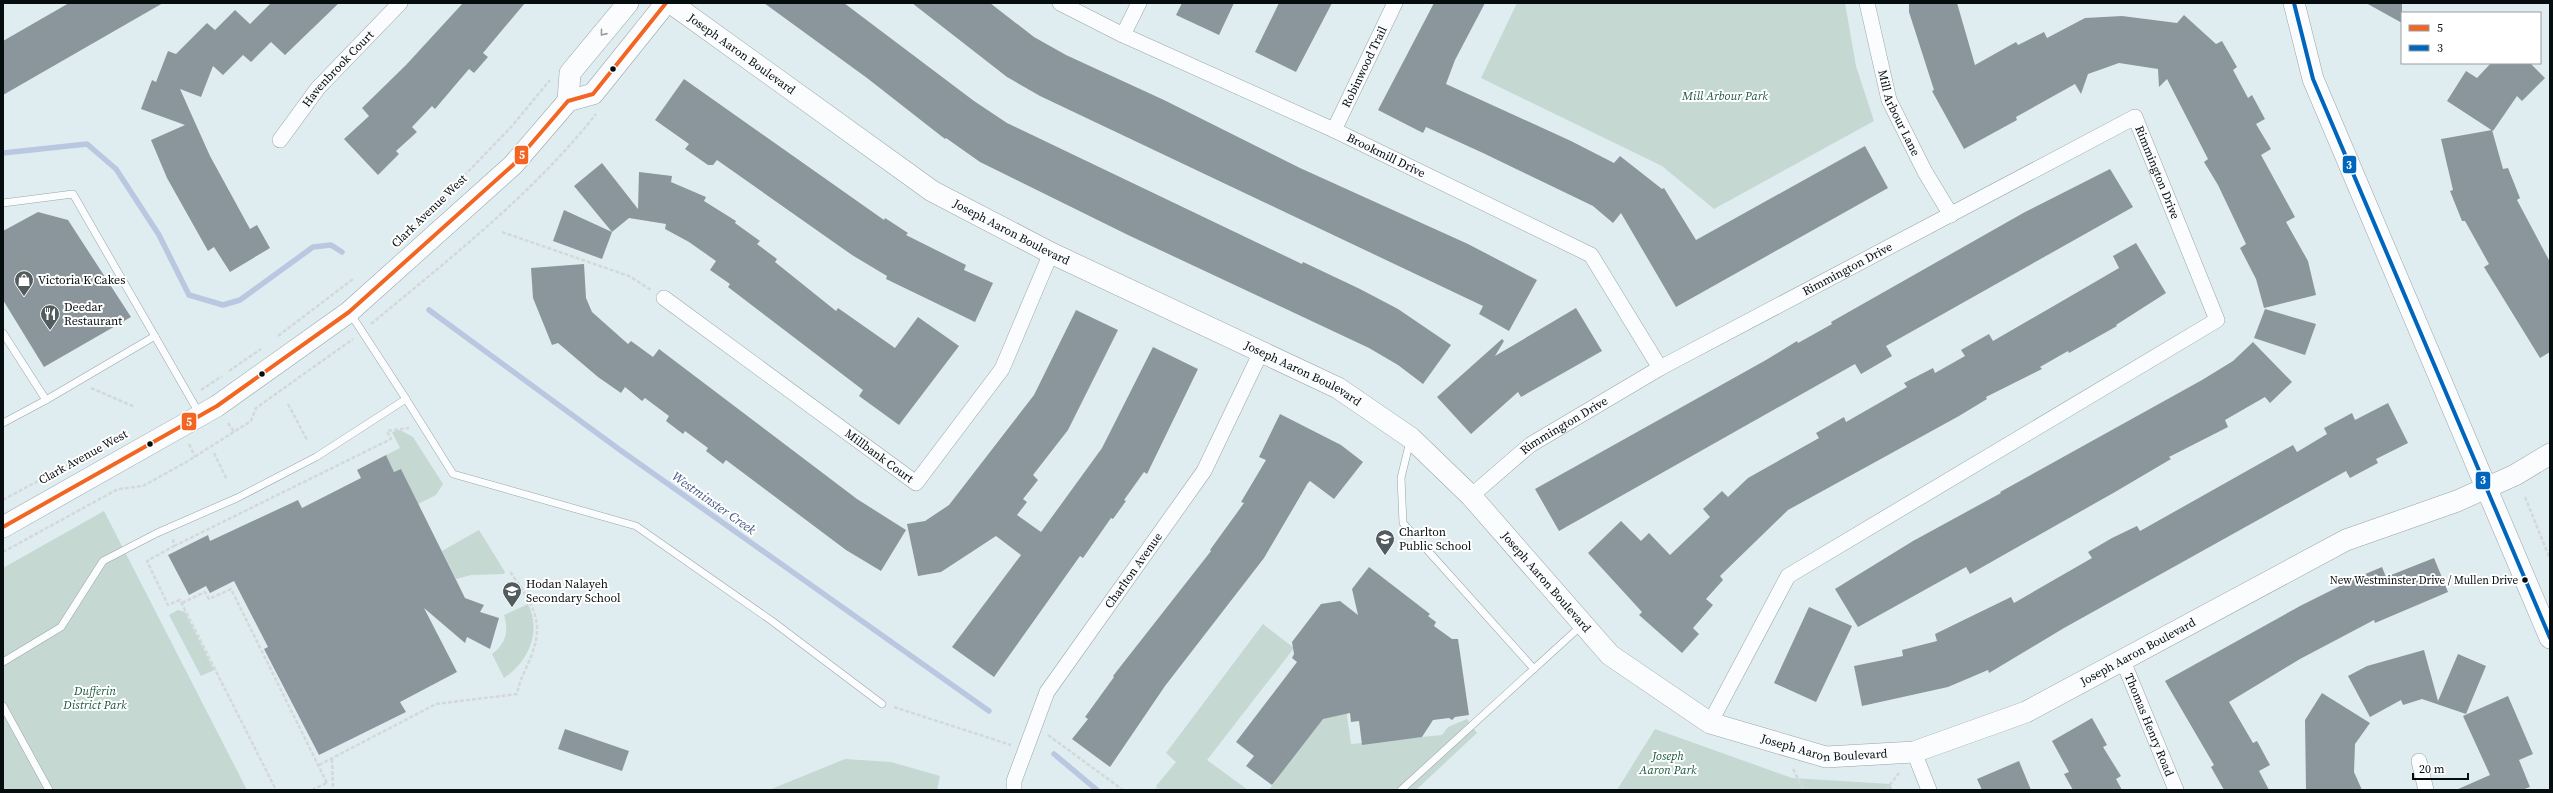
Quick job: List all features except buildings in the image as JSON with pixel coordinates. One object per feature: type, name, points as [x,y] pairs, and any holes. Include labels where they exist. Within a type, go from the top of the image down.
[{"type":"street","name":"Havenbrook Court","points":[[280,140],[318,88],[400,3]]},
{"type":"street","points":[[628,3],[570,73],[568,101],[593,94],[666,3]]},
{"type":"street","name":"Joseph Aaron Boulevard","points":[[671,3],[932,191],[1052,253],[1338,388],[1411,438],[1471,496],[1582,625],[1610,655],[1710,723],[1826,757],[1914,752],[2026,712],[2346,540],[2457,501],[2550,454]]},
{"type":"street","name":"Brookmill Drive","points":[[1060,3],[1123,36],[1334,130],[1590,255],[1660,368]]},
{"type":"street","points":[[1123,36],[1139,3]]},
{"type":"street","name":"Robinwood Trail","points":[[1334,130],[1395,3]]},
{"type":"street","name":"Mill Arbour Lane","points":[[1867,3],[1889,100],[1925,172],[1951,215]]},
{"type":"street","points":[[2294,3],[2313,79],[2550,638]]},
{"type":"street","name":"Clark Avenue West","points":[[3,527],[200,416],[350,312],[513,165],[568,101]]},
{"type":"street","name":"Rimmington Drive","points":[[1471,496],[1530,445],[1660,368],[2135,118],[2217,320],[1788,576],[1710,723]]},
{"type":"street","name":"Millbank Court","points":[[664,298],[916,483],[1002,369],[1052,253]]},
{"type":"street","name":"Charlton Avenue","points":[[1014,790],[1014,781],[1047,692],[1204,471],[1261,352]]},
{"type":"street","name":"Thomas Henry Road","points":[[2122,661],[2176,790]]},
{"type":"street","points":[[1914,752],[1929,790]]},
{"type":"street","points":[[2419,761],[2426,790]]},
{"type":"lane","points":[[3,203],[73,194],[200,416]]},
{"type":"lane","points":[[350,312],[453,474],[636,526],[772,621],[882,704]]},
{"type":"lane","points":[[3,333],[46,400]]},
{"type":"lane","points":[[3,423],[46,400],[155,336]]},
{"type":"lane","points":[[3,662],[62,628],[103,561],[169,527],[237,498],[316,457],[406,399]]},
{"type":"lane","points":[[1411,438],[1401,478],[1403,523],[1534,669]]},
{"type":"lane","points":[[1401,790],[1582,625]]},
{"type":"lane","points":[[3,706],[49,790]]},
{"type":"path","name":"Clark Avenue West","points":[[438,204],[512,126],[552,77]]},
{"type":"path","points":[[502,232],[629,276],[664,298]]},
{"type":"path","points":[[272,341],[359,275]]},
{"type":"path","points":[[210,384],[265,346]]},
{"type":"path","points":[[77,382],[135,407]]},
{"type":"path","points":[[288,404],[307,440]]},
{"type":"path","points":[[276,790],[182,603],[180,600],[168,605],[146,561],[391,440],[386,431],[404,428],[412,430]]},
{"type":"path","name":"Clark Avenue West","points":[[3,500],[107,444]]},
{"type":"path","points":[[214,453],[227,480]]},
{"type":"path","points":[[2525,497],[2550,559]]},
{"type":"path","points":[[169,527],[174,546]]},
{"type":"path","points":[[319,765],[436,704],[518,694],[520,678],[532,654],[538,629],[534,606],[509,570]]},
{"type":"path","points":[[182,603],[205,592],[209,599],[231,588],[328,783]]},
{"type":"path","points":[[882,704],[1026,750]]},
{"type":"path","points":[[1035,725],[1123,790]]},
{"type":"path","points":[[332,759],[331,781],[333,790]]},
{"type":"path","points":[[312,790],[331,781]]},
{"type":"green space","name":"Mill Arbour Park","points":[[1517,3],[1845,3],[1856,66],[1874,121],[1714,209],[1662,166],[1481,78]]},
{"type":"green space","points":[[400,430],[413,437],[443,484],[436,495],[418,504],[401,469],[394,472],[386,455],[400,448],[392,432]]},
{"type":"green space","name":"Dufferin District Park","points":[[104,511],[247,790],[3,790],[3,568]]},
{"type":"green space","points":[[479,530],[505,572],[504,574],[471,575],[456,579],[442,551]]},
{"type":"green space","points":[[528,604],[534,625],[530,646],[520,664],[504,678],[492,654],[497,650],[505,637],[506,627],[504,615]]},
{"type":"green space","points":[[178,610],[185,612],[214,670],[201,676],[169,615]]},
{"type":"green space","points":[[1263,624],[1294,648],[1207,760],[1248,790],[1161,790],[1156,786],[1176,762],[1166,753]]},
{"type":"green space","points":[[1334,699],[1345,701],[1351,744],[1442,735],[1448,727],[1467,719],[1477,733],[1416,790],[1269,790]]},
{"type":"green space","name":"Joseph Aaron Park","points":[[1655,729],[1792,778],[1890,784],[1893,790],[1617,790]]},
{"type":"green space","points":[[845,759],[891,762],[940,776],[937,790],[769,790]]},
{"type":"waterway","name":"Westminster Creek","points":[[3,153],[87,144],[116,169],[159,235],[189,295],[223,305],[240,300],[313,247],[331,245],[342,252]]},
{"type":"waterway","name":"Westminster Creek","points":[[429,310],[620,450],[989,711]]},
{"type":"waterway","name":"Westminster Creek","points":[[1054,754],[1097,790]]},
{"type":"transit line","name":"5","points":[[3,527],[217,406],[349,312],[513,165],[568,101],[593,94],[666,3]]},
{"type":"transit line","name":"3","points":[[2294,3],[2313,79],[2550,638]]},
{"type":"place","name":"Victoria K Cakes","points":[[24,297]]},
{"type":"place","name":"Deedar Restaurant","points":[[50,331]]},
{"type":"place","name":"Charlton Public School","points":[[1385,556]]},
{"type":"place","name":"New Westminster Drive / Mullen Drive","points":[[2525,580]]},
{"type":"place","name":"Hodan Nalayeh Secondary School","points":[[512,608]]}]
